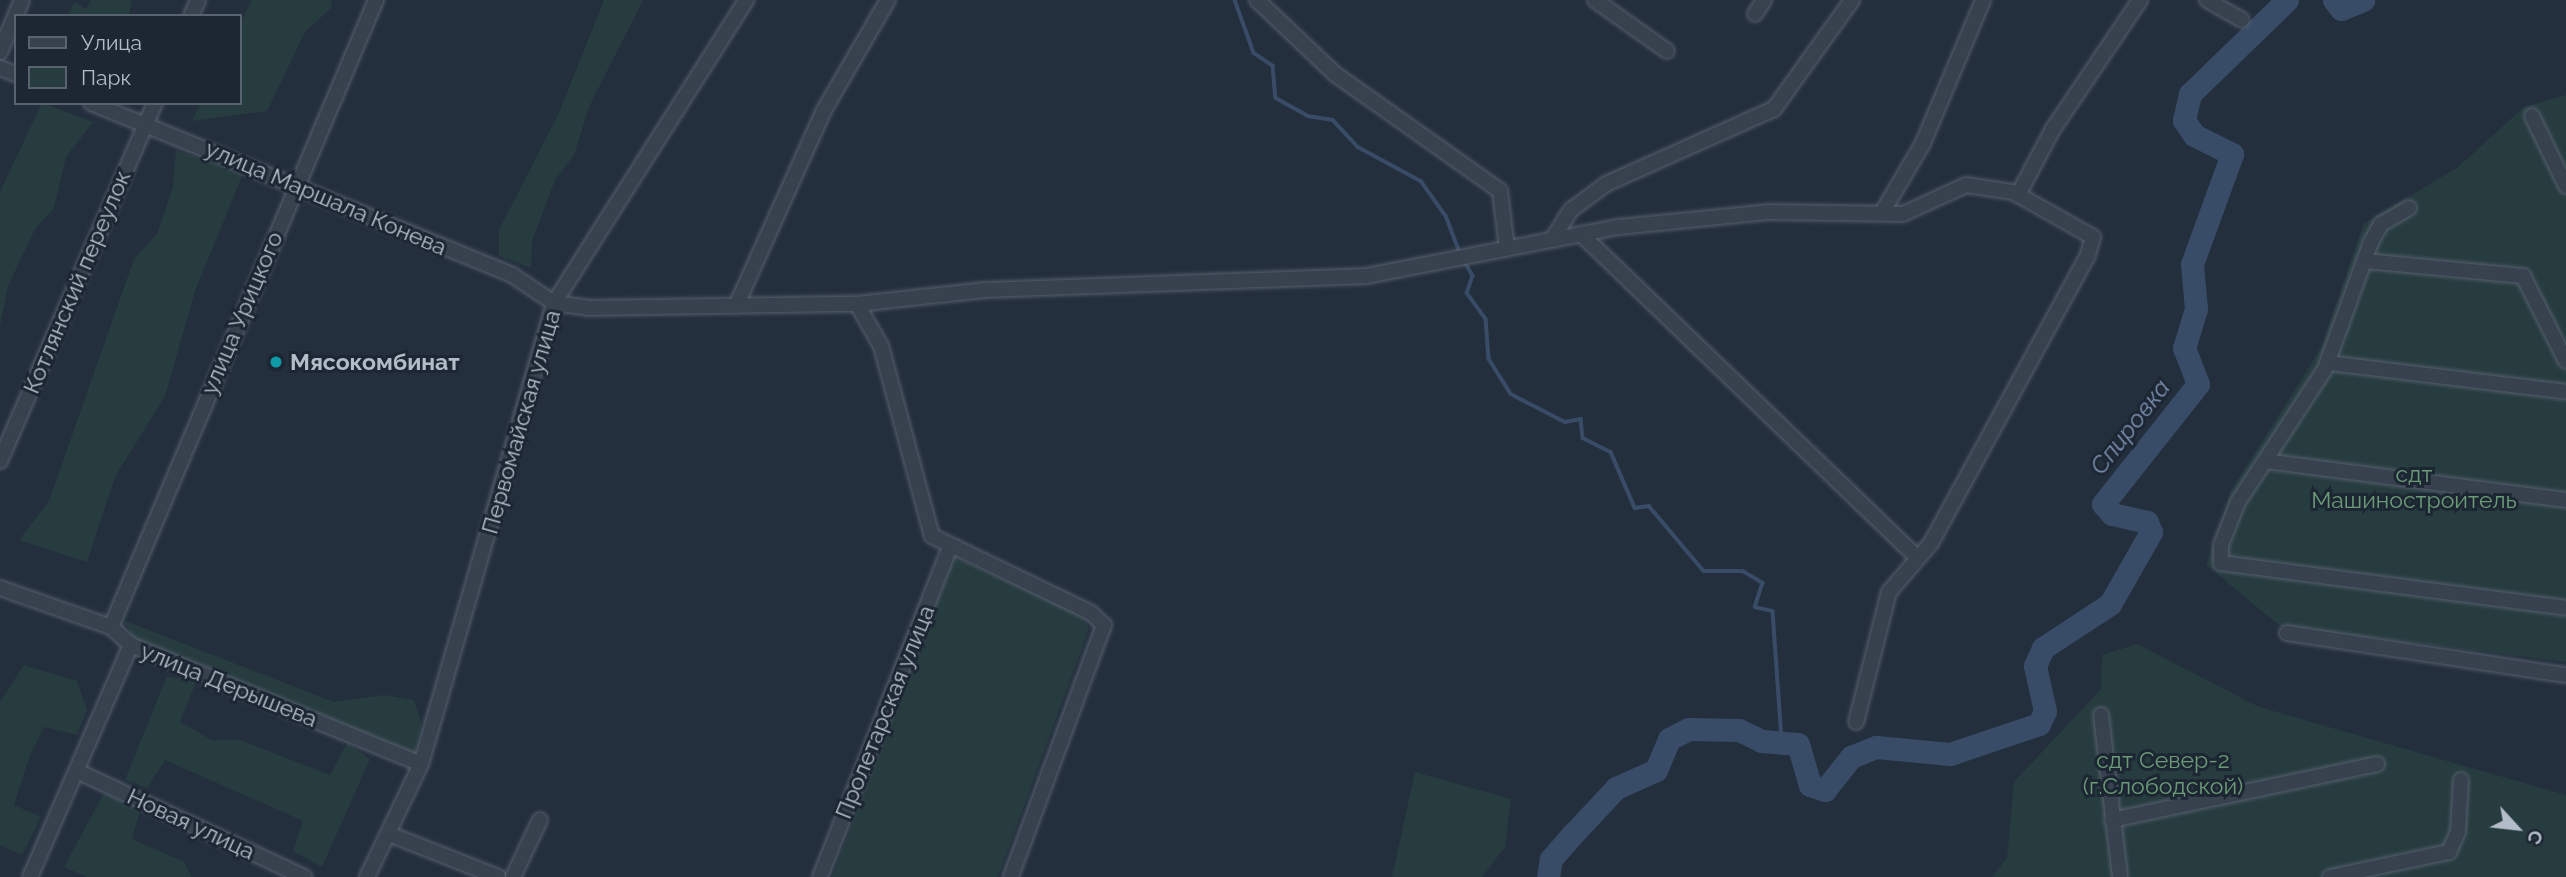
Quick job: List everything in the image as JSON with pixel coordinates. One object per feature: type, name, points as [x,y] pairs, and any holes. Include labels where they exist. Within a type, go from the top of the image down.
[{"type":"street","name":"улица Урицкого","points":[[111,628],[376,0]]},
{"type":"street","name":"Первомайская улица","points":[[368,877],[421,764],[554,303],[746,0]]},
{"type":"street","points":[[736,306],[822,112],[888,0]]},
{"type":"street","points":[[1257,0],[1335,74],[1500,191],[1507,249]]},
{"type":"street","points":[[1595,0],[1667,51]]},
{"type":"street","points":[[1755,14],[1764,0]]},
{"type":"street","points":[[1552,240],[1571,210],[1606,184],[1774,109],[1852,0]]},
{"type":"street","points":[[1882,213],[1923,143],[1983,0]]},
{"type":"street","points":[[2018,195],[2053,129],[2140,0]]},
{"type":"street","points":[[2207,0],[2242,20]]},
{"type":"street","points":[[0,52],[14,19]]},
{"type":"street","name":"улица Маршала Конева","points":[[96,105],[297,183],[512,275],[554,303]]},
{"type":"street","name":"Котлянский переулок","points":[[0,461],[154,105]]},
{"type":"street","points":[[2532,116],[2566,186]]},
{"type":"street","points":[[554,303],[736,306],[857,303],[985,290],[1366,276],[1581,234],[1770,212],[1882,213],[1918,209],[1966,185],[2018,195],[2093,237],[2073,292],[1931,543],[1914,555],[1881,611],[1856,722]]},
{"type":"street","points":[[2409,208],[2381,224],[2364,261],[2328,363],[2227,525],[2221,563],[2566,608]]},
{"type":"street","points":[[1581,234],[1914,555]]},
{"type":"street","points":[[2364,261],[2523,276],[2566,361]]},
{"type":"street","points":[[857,303],[881,346],[922,514],[932,536],[1091,613],[1104,625],[1011,877]]},
{"type":"street","points":[[2328,363],[2566,392]]},
{"type":"street","points":[[2265,461],[2566,500]]},
{"type":"street","name":"Пролетарская улица","points":[[820,877],[950,547]]},
{"type":"street","name":"улица Дерышева","points":[[0,588],[111,628],[131,645],[421,764]]},
{"type":"street","points":[[2287,633],[2566,675]]},
{"type":"street","points":[[30,877],[131,645]]},
{"type":"street","points":[[2101,715],[2120,877]]},
{"type":"street","points":[[2112,820],[2377,764]]},
{"type":"street","name":"Новая улица","points":[[77,771],[304,877]]},
{"type":"street","points":[[2330,877],[2449,852],[2458,832],[2461,780]]},
{"type":"street","points":[[513,877],[540,820]]},
{"type":"street","points":[[389,834],[498,877]]},
{"type":"green space","points":[[91,0],[132,0],[129,14],[69,14],[74,2],[86,9]]},
{"type":"green space","points":[[252,0],[331,0],[332,7],[305,32],[267,111],[192,121],[200,105],[242,105],[242,20]]},
{"type":"green space","points":[[604,0],[643,0],[589,107],[574,155],[555,180],[532,241],[531,268],[499,256],[499,230],[558,115]]},
{"type":"green space","name":"сдт Машиностроитель","points":[[2566,95],[2566,662],[2280,626],[2206,565],[2231,491],[2321,348],[2364,223],[2457,168],[2524,107]]},
{"type":"green space","points":[[41,105],[93,122],[66,157],[54,208],[35,229],[8,286],[0,327],[0,192]]},
{"type":"green space","points":[[176,150],[243,174],[195,291],[165,396],[115,477],[87,562],[19,540],[49,501],[134,259],[157,234],[173,187]]},
{"type":"green space","points":[[954,557],[1082,615],[1089,629],[998,877],[832,877]]},
{"type":"green space","points":[[123,620],[334,702],[384,695],[414,700],[422,725],[414,753],[135,638]]},
{"type":"green space","name":"сдт Север-2 (г.Слободской)","points":[[2137,644],[2259,707],[2566,795],[2566,877],[1992,877],[2007,858],[2014,782],[2101,689],[2102,655]]},
{"type":"green space","points":[[24,665],[77,681],[87,710],[77,735],[44,727],[30,755],[14,805],[41,817],[22,855],[0,845],[0,702]]},
{"type":"green space","points":[[167,676],[196,682],[180,722],[212,740],[240,740],[330,775],[347,743],[370,759],[322,867],[293,851],[303,821],[165,760],[147,788],[125,780]]},
{"type":"green space","points":[[1415,772],[1511,799],[1505,847],[1482,877],[1392,877]]},
{"type":"green space","points":[[104,793],[140,810],[132,839],[184,862],[192,877],[87,877],[64,867]]},
{"type":"waterway","points":[[1235,0],[1254,53],[1273,66],[1276,98],[1308,116],[1333,120],[1358,147],[1421,181],[1446,216],[1460,252]]},
{"type":"waterway","name":"Спировка","points":[[1548,877],[1551,859],[1616,788],[1656,770],[1669,739],[1689,729],[1739,730],[1762,741],[1798,744],[1810,785],[1825,790],[1851,757],[1876,747],[1950,754],[2039,724],[2045,711],[2035,666],[2043,648],[2110,604],[2151,532],[2147,522],[2112,514],[2103,504],[2198,384],[2184,348],[2196,309],[2192,264],[2232,154],[2194,135],[2184,120],[2190,94],[2287,0]]},
{"type":"waterway","name":"Спировка","points":[[2334,0],[2341,9],[2363,0]]},
{"type":"waterway","points":[[1465,262],[1473,276],[1467,293],[1486,319],[1489,359],[1511,394],[1565,422],[1581,419],[1583,438],[1611,452],[1635,508],[1649,506],[1704,571],[1743,571],[1763,583],[1755,607],[1773,611],[1782,740]]},
{"type":"place","name":"Мясокомбинат","points":[[276,362]]}]
